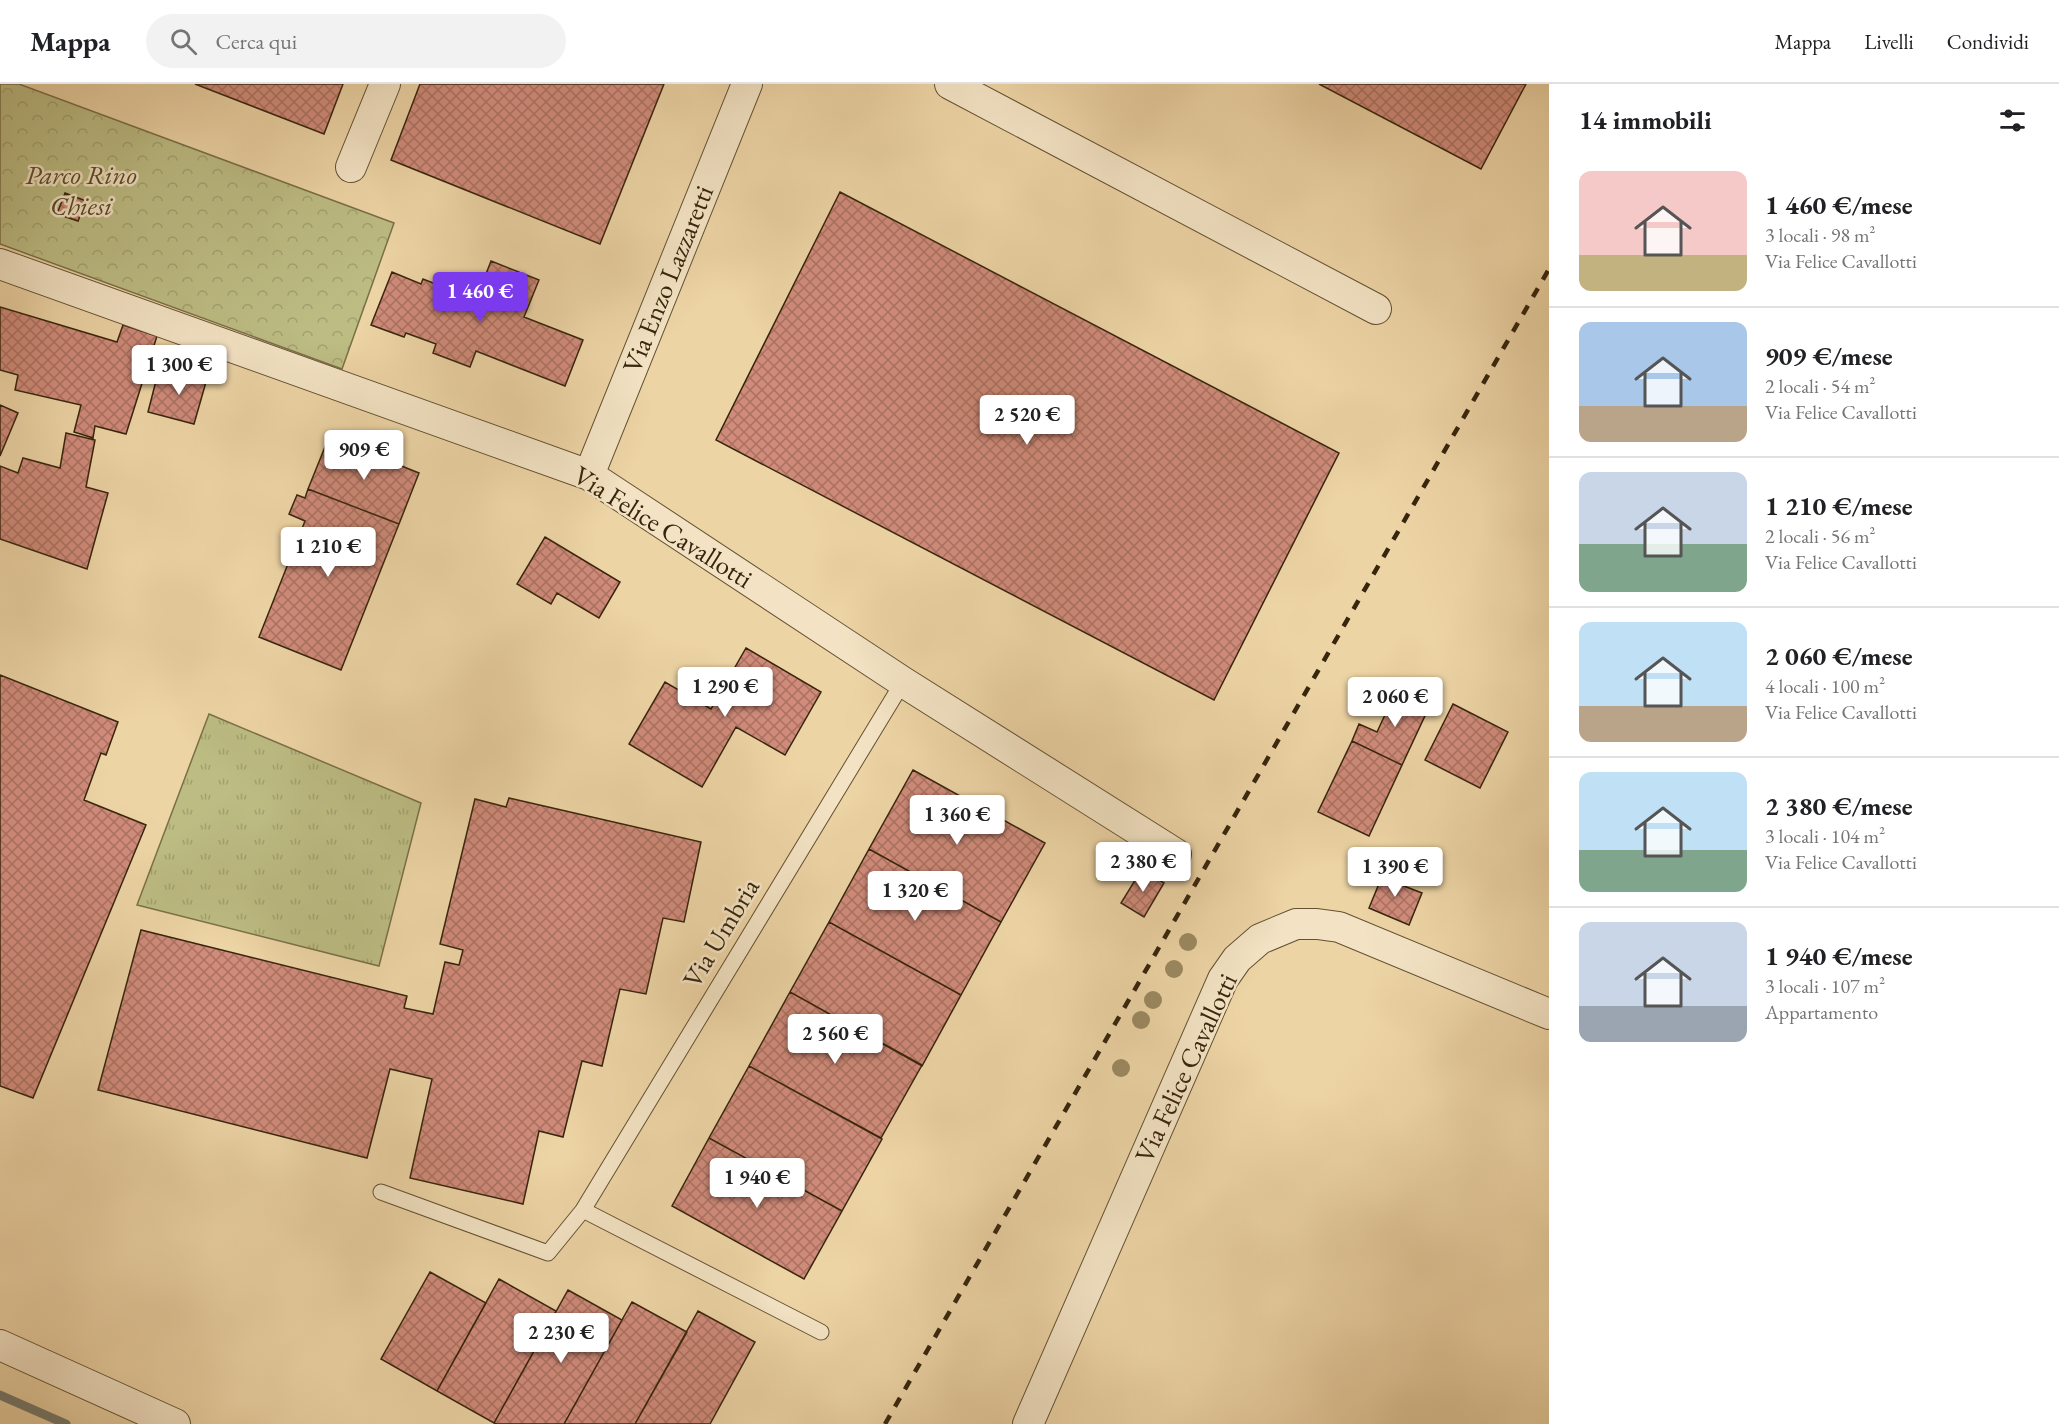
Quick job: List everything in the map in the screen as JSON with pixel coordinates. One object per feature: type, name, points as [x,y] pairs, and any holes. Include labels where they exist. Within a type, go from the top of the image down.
[{"type":"street","points":[[351,167],[385,84]]},
{"type":"street","name":"Via Enzo Lazzaretti","points":[[589,475],[747,84]]},
{"type":"street","points":[[950,84],[1376,309]]},
{"type":"street","name":"Via Felice Cavallotti","points":[[0,264],[589,475],[903,682],[1176,854]]},
{"type":"street","name":"Via Felice Cavallotti","points":[[1028,1424],[1218,990],[1237,958],[1260,939],[1296,924],[1339,927],[1549,1014]]},
{"type":"street","points":[[0,1345],[175,1424]]},
{"type":"lane","name":"Via Umbria","points":[[381,1192],[548,1253],[583,1210],[903,682]]},
{"type":"lane","points":[[583,1210],[821,1332]]},
{"type":"green space","name":"Parco Rino Chiesi","points":[[0,84],[19,84],[394,223],[342,369],[0,244]]},
{"type":"green space","points":[[209,714],[421,803],[379,966],[137,905]]},
{"type":"building","points":[[195,84],[343,84],[324,134]]},
{"type":"building","points":[[420,84],[664,84],[600,244],[391,160]]},
{"type":"building","points":[[1319,84],[1526,84],[1481,169]]},
{"type":"building","points":[[840,192],[1339,453],[1214,700],[716,440]]},
{"type":"building","points":[[65,193],[86,201],[78,221],[57,214]]},
{"type":"building","points":[[491,261],[539,280],[524,317],[583,340],[565,386],[476,351],[470,367],[433,353],[436,344],[406,333],[404,337],[371,325],[392,272],[421,284],[423,279],[476,300]]},
{"type":"building","points":[[0,307],[117,342],[123,325],[157,336],[126,434],[95,426],[93,438],[74,432],[81,405],[15,390],[18,375],[0,370]]},
{"type":"building","points":[[182,368],[208,375],[194,424],[148,412],[158,373],[179,378]]},
{"type":"building","points":[[0,405],[18,413],[0,456]]},
{"type":"building","points":[[66,433],[95,440],[86,487],[108,493],[87,569],[0,539],[0,466],[18,473],[23,458],[60,468]]},
{"type":"building","points":[[329,437],[419,473],[399,524],[308,489]]},
{"type":"building","points":[[308,489],[399,524],[341,670],[259,637],[305,521],[289,514],[297,495],[305,498]]},
{"type":"building","points":[[545,537],[620,582],[599,618],[557,593],[551,604],[517,584]]},
{"type":"building","points":[[746,648],[821,692],[785,755],[736,727],[702,787],[629,744],[665,682],[711,709]]},
{"type":"building","points":[[0,675],[118,722],[106,755],[101,753],[84,800],[146,825],[33,1098],[0,1086]]},
{"type":"building","points":[[1397,689],[1430,705],[1402,765],[1352,741],[1359,724],[1377,732]]},
{"type":"building","points":[[1453,704],[1508,732],[1480,788],[1425,760]]},
{"type":"building","points":[[1352,741],[1402,765],[1369,836],[1318,812]]},
{"type":"building","points":[[913,770],[1045,843],[1001,922],[869,849]]},
{"type":"building","points":[[509,798],[701,842],[684,922],[663,918],[646,994],[620,989],[602,1066],[582,1061],[563,1137],[539,1131],[523,1204],[410,1178],[432,1079],[390,1069],[367,1158],[98,1090],[141,930],[407,996],[404,1008],[433,1014],[445,962],[459,965],[463,950],[440,944],[475,799],[506,807]]},
{"type":"building","points":[[869,849],[1001,922],[961,995],[829,922]]},
{"type":"building","points":[[1142,869],[1164,883],[1144,917],[1121,903]]},
{"type":"building","points":[[1385,869],[1407,878],[1404,886],[1422,893],[1409,925],[1369,908]]},
{"type":"building","points":[[829,922],[961,995],[922,1066],[790,992]]},
{"type":"building","points":[[790,992],[922,1065],[881,1138],[749,1066]]},
{"type":"building","points":[[749,1066],[882,1139],[842,1211],[709,1138]]},
{"type":"building","points":[[709,1138],[842,1211],[804,1279],[672,1206]]},
{"type":"building","points":[[430,1272],[486,1303],[437,1391],[381,1359]]},
{"type":"building","points":[[499,1279],[556,1311],[494,1423],[437,1391]]},
{"type":"building","points":[[568,1290],[622,1320],[564,1424],[494,1423]]},
{"type":"building","points":[[632,1302],[687,1332],[635,1424],[564,1424]]},
{"type":"building","points":[[698,1311],[755,1342],[710,1424],[635,1424]]},
{"type":"waterway","points":[[0,1395],[66,1424]]},
{"type":"railway","points":[[885,1424],[1549,269]]}]
